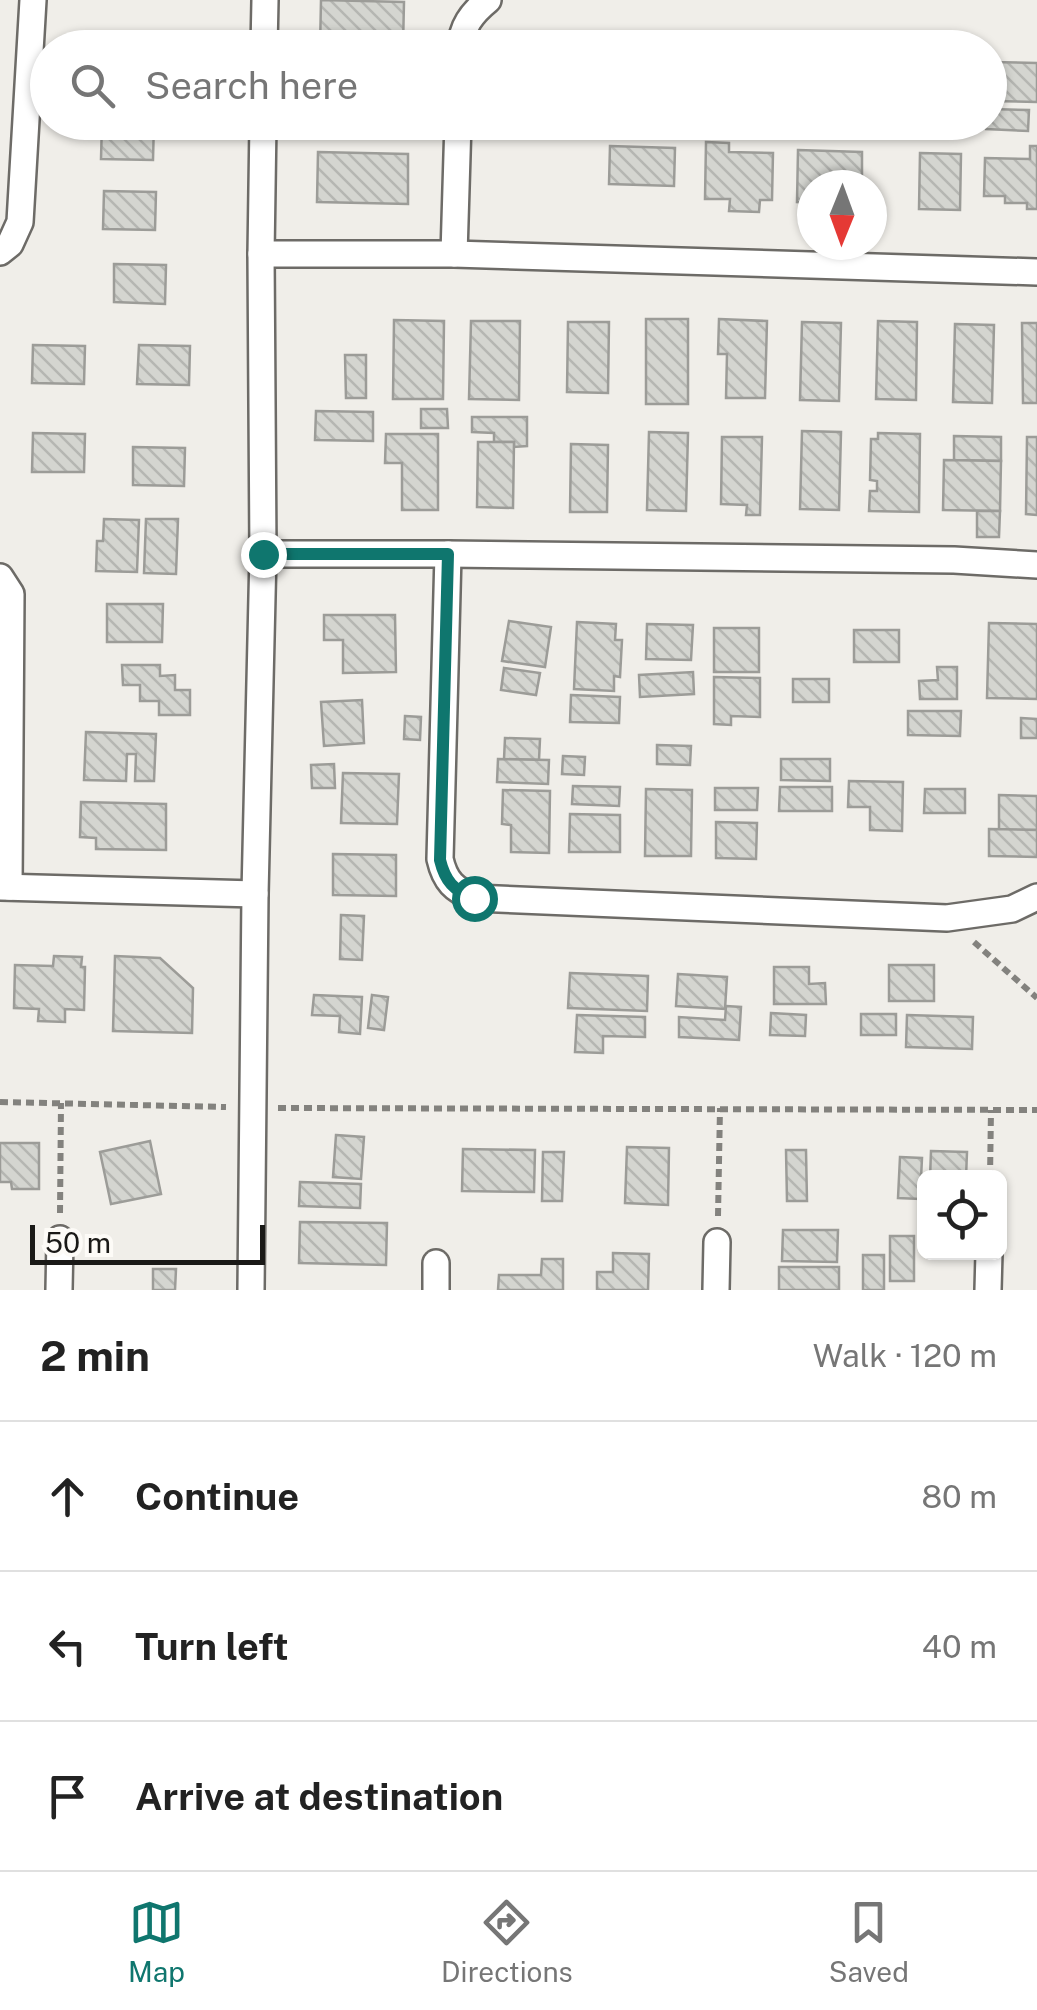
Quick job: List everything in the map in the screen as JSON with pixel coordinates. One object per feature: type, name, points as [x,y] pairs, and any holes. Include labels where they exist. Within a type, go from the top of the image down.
[{"type":"street","points":[[31,30],[33,0]]},
{"type":"street","points":[[264,30],[265,0]]},
{"type":"street","points":[[465,30],[470,18],[488,0]]},
{"type":"street","points":[[0,252],[10,244],[20,222],[30,51]]},
{"type":"street","points":[[252,1290],[263,554],[263,140]]},
{"type":"street","points":[[454,254],[457,140]]},
{"type":"street","points":[[261,254],[454,254],[1037,272]]},
{"type":"street","points":[[263,554],[954,560],[1037,565]]},
{"type":"street","points":[[448,554],[440,860],[450,884],[462,893],[474,898],[947,918],[1012,909],[1037,896]]},
{"type":"street","points":[[0,577],[11,594],[5,887],[255,894]]},
{"type":"street","points":[[59,1290],[60,1239]]},
{"type":"street","points":[[716,1290],[717,1242]]},
{"type":"street","points":[[988,1260],[988,1290]]},
{"type":"street","points":[[436,1262],[436,1290]]},
{"type":"path","points":[[947,918],[1037,998]]},
{"type":"path","points":[[0,1102],[252,1108],[1037,1110]]},
{"type":"path","points":[[60,1239],[61,1103]]},
{"type":"path","points":[[717,1242],[720,1108]]},
{"type":"path","points":[[990,1170],[991,1110]]},
{"type":"building","points":[[321,0],[404,2],[403,30],[320,30]]},
{"type":"building","points":[[1007,62],[1037,63],[1037,102],[1007,101]]},
{"type":"building","points":[[1007,109],[1029,110],[1028,131],[1007,130]]},
{"type":"building","points":[[102,140],[154,140],[153,160],[101,159]]},
{"type":"building","points":[[706,142],[729,143],[729,152],[773,153],[772,200],[760,200],[759,212],[729,211],[730,199],[705,199]]},
{"type":"building","points":[[610,146],[675,148],[674,186],[609,184]]},
{"type":"building","points":[[1030,146],[1037,146],[1037,209],[1027,209],[1027,203],[1005,203],[1005,196],[984,196],[985,158],[1030,159]]},
{"type":"building","points":[[798,150],[862,152],[862,170],[798,170]]},
{"type":"building","points":[[318,152],[408,154],[408,204],[317,202]]},
{"type":"building","points":[[920,153],[961,154],[960,210],[919,209]]},
{"type":"building","points":[[104,191],[156,192],[155,230],[103,229]]},
{"type":"building","points":[[114,264],[166,265],[165,304],[114,302]]},
{"type":"building","points":[[646,319],[688,319],[688,404],[646,404]]},
{"type":"building","points":[[719,319],[767,321],[765,398],[726,398],[727,354],[718,354]]},
{"type":"building","points":[[394,320],[444,321],[443,399],[393,399]]},
{"type":"building","points":[[471,321],[520,321],[519,400],[469,399]]},
{"type":"building","points":[[878,321],[917,322],[916,400],[876,399]]},
{"type":"building","points":[[568,322],[609,322],[608,393],[567,392]]},
{"type":"building","points":[[802,322],[841,323],[839,401],[800,400]]},
{"type":"building","points":[[1022,323],[1037,323],[1037,403],[1023,403]]},
{"type":"building","points":[[955,324],[994,325],[992,403],[953,402]]},
{"type":"building","points":[[33,345],[85,346],[84,384],[32,383]]},
{"type":"building","points":[[139,345],[190,346],[189,385],[137,384]]},
{"type":"building","points":[[345,355],[366,355],[366,398],[346,398]]},
{"type":"building","points":[[421,409],[447,409],[448,428],[421,428]]},
{"type":"building","points":[[316,411],[373,412],[373,441],[315,440]]},
{"type":"building","points":[[472,417],[527,417],[527,446],[494,442],[494,433],[472,432]]},
{"type":"building","points":[[802,431],[841,432],[839,510],[800,509]]},
{"type":"building","points":[[649,432],[688,433],[686,511],[647,510]]},
{"type":"building","points":[[33,433],[85,434],[84,472],[32,472]]},
{"type":"building","points":[[878,433],[920,434],[919,512],[869,511],[870,491],[877,491],[877,481],[870,480],[871,439],[878,439]]},
{"type":"building","points":[[386,434],[438,434],[438,510],[402,510],[402,463],[385,463]]},
{"type":"building","points":[[954,436],[1001,437],[1001,461],[954,460]]},
{"type":"building","points":[[722,437],[762,437],[760,515],[746,515],[747,505],[721,504]]},
{"type":"building","points":[[1027,437],[1037,437],[1037,515],[1026,514]]},
{"type":"building","points":[[478,442],[514,442],[513,508],[477,507]]},
{"type":"building","points":[[571,444],[608,445],[607,512],[570,512]]},
{"type":"building","points":[[133,447],[185,448],[184,486],[133,485]]},
{"type":"building","points":[[944,460],[1001,461],[1000,511],[943,510]]},
{"type":"building","points":[[977,511],[1000,511],[999,537],[977,537]]},
{"type":"building","points":[[104,519],[139,520],[137,572],[96,571],[97,541],[103,541]]},
{"type":"building","points":[[146,519],[178,519],[176,574],[144,573]]},
{"type":"building","points":[[107,604],[163,604],[162,642],[107,642]]},
{"type":"building","points":[[324,615],[395,615],[396,672],[343,673],[343,640],[324,640]]},
{"type":"building","points":[[509,621],[551,627],[545,667],[502,661]]},
{"type":"building","points":[[577,622],[616,624],[615,640],[622,640],[620,677],[614,676],[614,691],[574,689]]},
{"type":"building","points":[[989,623],[1037,624],[1037,699],[987,698]]},
{"type":"building","points":[[647,624],[693,625],[691,660],[646,659]]},
{"type":"building","points":[[714,628],[759,628],[759,672],[714,672]]},
{"type":"building","points":[[854,630],[899,630],[899,662],[854,662]]},
{"type":"building","points":[[122,665],[160,665],[160,676],[175,675],[175,690],[190,690],[190,715],[159,715],[159,701],[140,701],[140,685],[123,685]]},
{"type":"building","points":[[937,667],[957,667],[957,699],[920,699],[919,681],[938,680]]},
{"type":"building","points":[[504,668],[540,673],[536,695],[501,690]]},
{"type":"building","points":[[693,672],[694,694],[640,697],[639,675]]},
{"type":"building","points":[[714,677],[760,678],[760,717],[731,716],[731,725],[714,724]]},
{"type":"building","points":[[793,679],[829,679],[829,702],[793,702]]},
{"type":"building","points":[[571,695],[620,697],[619,723],[570,722]]},
{"type":"building","points":[[362,700],[364,743],[324,746],[321,702]]},
{"type":"building","points":[[908,711],[961,711],[960,736],[908,735]]},
{"type":"building","points":[[405,716],[421,717],[420,740],[404,739]]},
{"type":"building","points":[[1021,718],[1037,719],[1037,738],[1021,738]]},
{"type":"building","points":[[86,732],[156,734],[154,781],[135,781],[136,754],[127,754],[126,781],[84,780]]},
{"type":"building","points":[[505,738],[540,739],[539,760],[504,759]]},
{"type":"building","points":[[657,745],[691,746],[690,765],[657,764]]},
{"type":"building","points":[[563,756],[585,757],[584,775],[562,774]]},
{"type":"building","points":[[498,759],[549,760],[548,784],[497,782]]},
{"type":"building","points":[[781,759],[830,759],[830,781],[781,780]]},
{"type":"building","points":[[334,764],[335,788],[312,788],[311,765]]},
{"type":"building","points":[[343,773],[399,774],[397,824],[341,823]]},
{"type":"building","points":[[849,781],[903,782],[902,831],[870,830],[870,807],[848,807]]},
{"type":"building","points":[[573,786],[620,787],[619,806],[572,804]]},
{"type":"building","points":[[780,787],[832,787],[832,811],[779,811]]},
{"type":"building","points":[[715,788],[758,788],[757,810],[715,810]]},
{"type":"building","points":[[646,789],[692,790],[691,856],[645,856]]},
{"type":"building","points":[[925,789],[965,789],[965,813],[924,813]]},
{"type":"building","points":[[503,790],[550,791],[549,853],[511,852],[511,825],[502,824]]},
{"type":"building","points":[[999,795],[1037,796],[1037,830],[999,830]]},
{"type":"building","points":[[81,802],[166,804],[166,850],[96,849],[96,838],[80,837]]},
{"type":"building","points":[[570,814],[620,815],[620,852],[569,852]]},
{"type":"building","points":[[716,822],[757,823],[756,859],[716,858]]},
{"type":"building","points":[[989,829],[1037,830],[1037,857],[989,856]]},
{"type":"building","points":[[333,854],[396,855],[396,896],[333,895]]},
{"type":"building","points":[[341,915],[364,916],[362,960],[340,959]]},
{"type":"building","points":[[54,956],[82,957],[84,1010],[65,1009],[65,1022],[38,1021],[39,1009],[14,1008],[15,965],[53,966]]},
{"type":"building","points":[[115,956],[160,958],[193,988],[192,1033],[113,1031]]},
{"type":"building","points":[[889,965],[934,965],[934,1001],[889,1001]]},
{"type":"building","points":[[774,967],[809,967],[809,984],[825,983],[826,1004],[774,1004]]},
{"type":"building","points":[[570,973],[648,976],[647,1011],[568,1008]]},
{"type":"building","points":[[678,974],[727,977],[725,1009],[676,1006]]},
{"type":"building","points":[[314,995],[362,997],[360,1034],[339,1032],[340,1016],[312,1015]]},
{"type":"building","points":[[372,995],[388,997],[384,1030],[368,1028]]},
{"type":"building","points":[[726,1006],[741,1007],[739,1040],[679,1037],[679,1017],[725,1020]]},
{"type":"building","points":[[771,1013],[806,1015],[805,1036],[770,1035]]},
{"type":"building","points":[[861,1014],[896,1014],[896,1035],[861,1035]]},
{"type":"building","points":[[577,1015],[645,1017],[645,1037],[603,1036],[603,1053],[575,1052]]},
{"type":"building","points":[[907,1015],[973,1017],[972,1049],[906,1047]]},
{"type":"building","points":[[336,1135],[364,1137],[361,1179],[333,1177]]},
{"type":"building","points":[[150,1141],[161,1194],[111,1204],[100,1152]]},
{"type":"building","points":[[0,1143],[39,1143],[39,1189],[12,1189],[11,1182],[0,1182]]},
{"type":"building","points":[[627,1147],[669,1148],[668,1205],[625,1203]]},
{"type":"building","points":[[463,1149],[535,1150],[534,1192],[462,1191]]},
{"type":"building","points":[[786,1150],[806,1150],[807,1201],[787,1201]]},
{"type":"building","points":[[931,1151],[967,1152],[966,1170],[930,1170]]},
{"type":"building","points":[[543,1152],[564,1152],[562,1201],[542,1201]]},
{"type":"building","points":[[900,1157],[922,1158],[921,1170],[917,1170],[917,1199],[898,1198]]},
{"type":"building","points":[[300,1182],[361,1184],[360,1208],[299,1206]]},
{"type":"building","points":[[300,1222],[387,1223],[386,1265],[299,1263]]},
{"type":"building","points":[[783,1230],[838,1230],[837,1262],[782,1261]]},
{"type":"building","points":[[890,1236],[914,1236],[914,1281],[890,1281]]},
{"type":"building","points":[[613,1253],[649,1254],[648,1290],[597,1290],[597,1272],[613,1272]]},
{"type":"building","points":[[863,1255],[884,1255],[884,1290],[863,1290]]},
{"type":"building","points":[[542,1259],[563,1259],[563,1290],[498,1290],[499,1275],[541,1275]]},
{"type":"building","points":[[779,1267],[839,1267],[839,1290],[779,1290]]},
{"type":"building","points":[[153,1269],[176,1269],[175,1290],[153,1290]]},
{"type":"route","points":[[263,554],[448,554],[440,860],[450,884],[474,898]]}]
